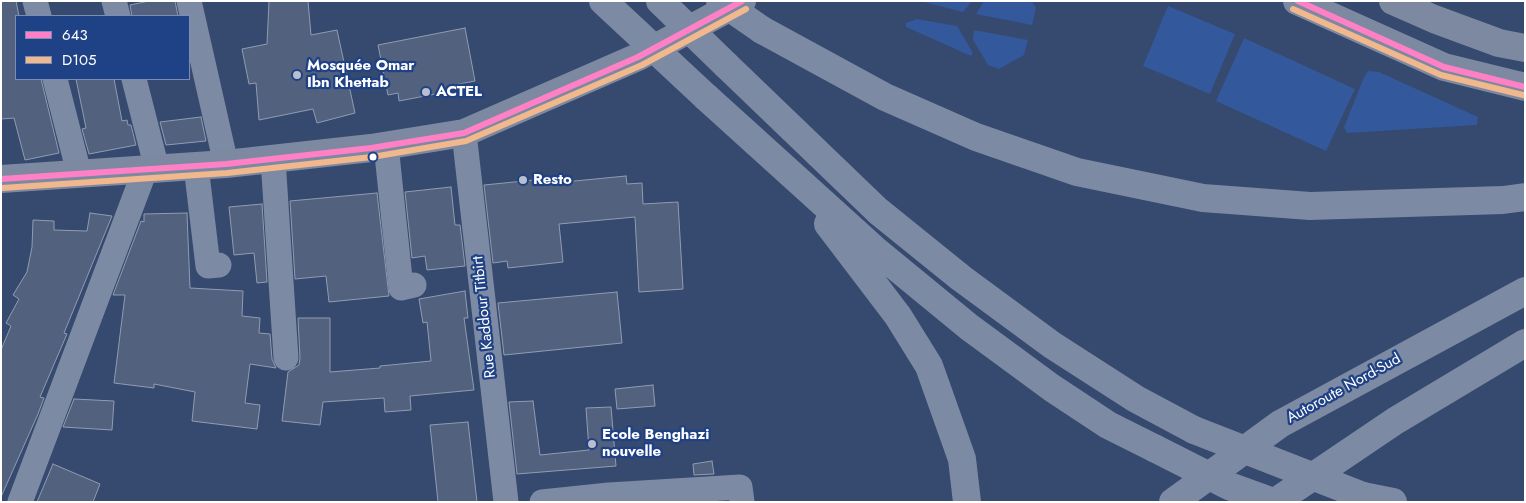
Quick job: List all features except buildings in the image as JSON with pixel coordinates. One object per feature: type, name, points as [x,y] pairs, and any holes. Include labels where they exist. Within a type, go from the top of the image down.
[{"type":"highway","points":[[603,1],[874,249],[969,326],[1052,388],[1108,425],[1229,486],[1274,502],[1395,421],[1525,343]]},
{"type":"highway","points":[[660,1],[878,210],[961,278],[1052,345],[1136,399],[1194,430],[1363,496],[1393,502]]},
{"type":"highway","points":[[720,1],[762,30],[885,97],[976,136],[1077,172],[1202,198],[1310,206],[1503,200],[1525,196]]},
{"type":"highway","points":[[789,172],[898,316],[929,366],[962,459],[967,502]]},
{"type":"highway","name":"Autoroute Nord-Sud","points":[[1173,502],[1280,424],[1525,291]]},
{"type":"main road","points":[[1,179],[226,164],[386,145],[464,133],[638,57],[742,1]]},
{"type":"main road","points":[[1297,1],[1444,67],[1525,87]]},
{"type":"main road","points":[[1393,1],[1434,19],[1499,43],[1525,48]]},
{"type":"street","points":[[35,1],[39,15]]},
{"type":"street","points":[[114,1],[118,15]]},
{"type":"street","points":[[189,1],[226,164]]},
{"type":"street","points":[[55,80],[79,173]]},
{"type":"street","points":[[20,502],[151,169],[134,80]]},
{"type":"street","name":"Rue Kaddour Titbirt","points":[[464,133],[506,502]]},
{"type":"street","points":[[386,145],[401,288],[414,285]]},
{"type":"street","points":[[273,159],[286,358]]},
{"type":"street","points":[[196,166],[208,266],[220,265]]},
{"type":"street","points":[[542,502],[740,487],[742,502]]},
{"type":"shaded area","points":[[920,1],[972,1],[963,12]]},
{"type":"shaded area","points":[[984,1],[1032,1],[1036,8],[1032,25],[976,14]]},
{"type":"shaded area","points":[[1168,6],[1235,34],[1210,94],[1143,66]]},
{"type":"shaded area","points":[[917,19],[957,26],[973,53],[971,56],[906,27],[906,23]]},
{"type":"shaded area","points":[[974,30],[1028,40],[1024,55],[999,69],[988,65],[973,40]]},
{"type":"shaded area","points":[[1244,38],[1355,89],[1326,151],[1216,101]]},
{"type":"shaded area","points":[[1368,71],[1379,72],[1478,117],[1477,125],[1347,133],[1344,127]]},
{"type":"transit line","name":"643","points":[[1,179],[226,164],[371,148],[464,133],[638,57],[742,1]]},
{"type":"transit line","name":"643","points":[[1298,1],[1444,67],[1525,87]]},
{"type":"transit line","name":"D105","points":[[2,188],[227,173],[372,157],[466,141],[642,65],[746,9]]},
{"type":"transit line","name":"D105","points":[[1293,9],[1441,75],[1523,95]]},
{"type":"place","name":"Mosquée Omar Ibn Khettab","points":[[297,75]]},
{"type":"place","name":"ACTEL","points":[[426,92]]},
{"type":"place","name":"Resto","points":[[523,180]]},
{"type":"place","name":"Ecole Benghazi nouvelle","points":[[592,444]]}]
